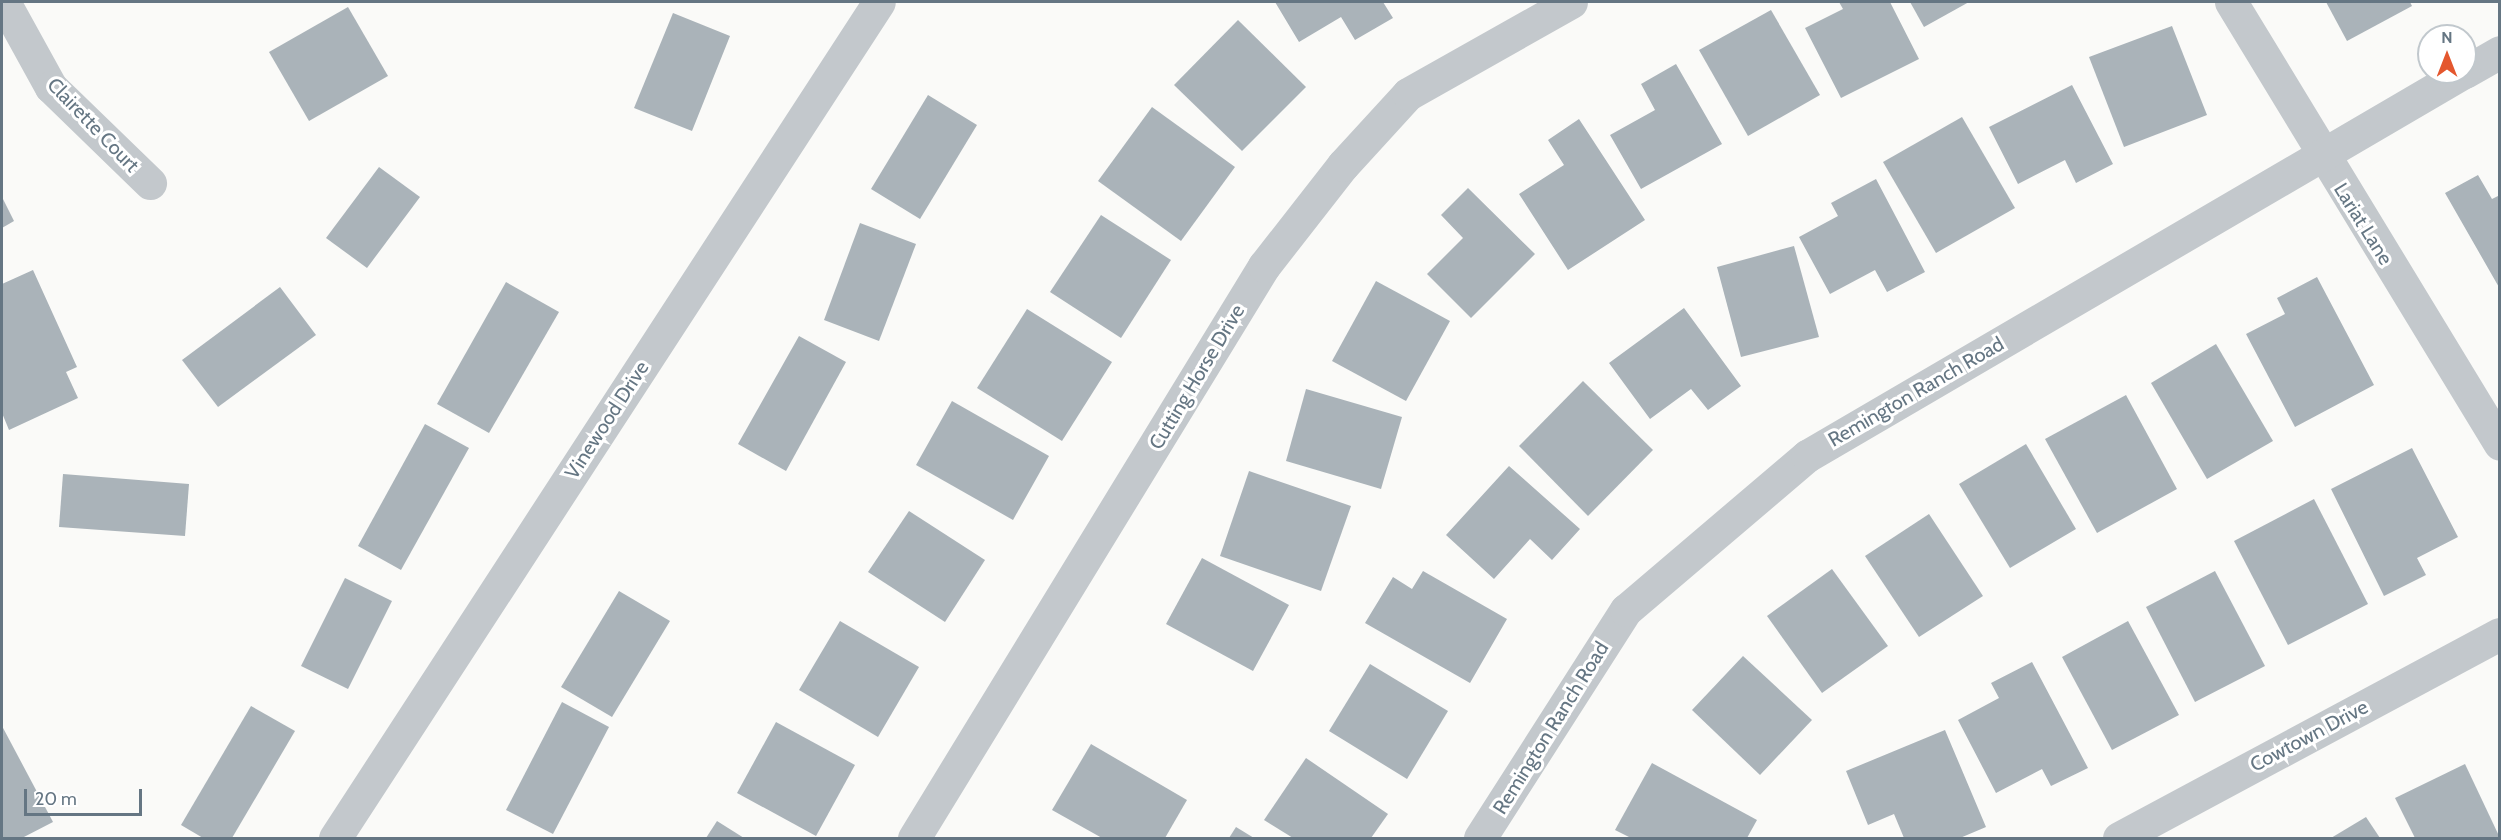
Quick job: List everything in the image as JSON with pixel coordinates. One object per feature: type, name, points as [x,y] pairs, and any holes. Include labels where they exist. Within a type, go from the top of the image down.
[{"type":"street","name":"Clairette Court","points":[[4,2],[51,87],[150,183]]},
{"type":"street","name":"Vinewood Drive","points":[[335,838],[879,2]]},
{"type":"street","name":"Cutting Horse Drive","points":[[914,838],[1264,266],[1343,165],[1408,94],[1571,2]]},
{"type":"street","name":"Lariat Lane","points":[[2231,2],[2320,155],[2499,444]]},
{"type":"street","name":"Remington Ranch Road","points":[[2477,65],[2499,52]]},
{"type":"street","name":"Remington Ranch Road","points":[[1480,838],[1626,610],[1807,456],[2444,84]]},
{"type":"street","name":"Cowtown Drive","points":[[2119,838],[2499,634]]},
{"type":"building","points":[[1275,2],[1383,2],[1393,18],[1355,40],[1341,17],[1299,42]]},
{"type":"building","points":[[1839,2],[1890,2],[1919,59],[1841,98],[1805,28],[1843,9]]},
{"type":"building","points":[[1910,2],[1969,2],[1924,27]]},
{"type":"building","points":[[2326,2],[2410,2],[2412,6],[2347,41]]},
{"type":"building","points":[[348,7],[388,76],[309,121],[269,52]]},
{"type":"building","points":[[1771,10],[1820,95],[1748,136],[1699,50]]},
{"type":"building","points":[[673,13],[730,36],[692,131],[634,108]]},
{"type":"building","points":[[1238,20],[1306,87],[1242,151],[1174,85]]},
{"type":"building","points":[[2172,26],[2207,115],[2124,147],[2089,57]]},
{"type":"building","points":[[1676,64],[1722,144],[1641,189],[1610,135],[1655,110],[1641,84]]},
{"type":"building","points":[[2072,85],[2113,164],[2076,183],[2065,160],[2018,184],[1989,127]]},
{"type":"building","points":[[928,95],[977,125],[920,219],[871,189]]},
{"type":"building","points":[[1152,107],[1235,167],[1181,241],[1098,181]]},
{"type":"building","points":[[1962,117],[2015,208],[1936,253],[1883,162]]},
{"type":"building","points":[[1579,119],[1645,220],[1568,270],[1519,194],[1564,165],[1548,140]]},
{"type":"building","points":[[379,167],[420,197],[367,268],[326,238]]},
{"type":"building","points":[[2478,175],[2492,199],[2500,195],[2500,289],[2445,193]]},
{"type":"building","points":[[1876,179],[1925,272],[1887,292],[1875,270],[1830,294],[1799,237],[1838,216],[1831,203]]},
{"type":"building","points":[[1468,188],[1535,254],[1471,318],[1427,274],[1463,238],[1441,215]]},
{"type":"building","points":[[2,197],[14,221],[2,228]]},
{"type":"building","points":[[1101,215],[1171,260],[1121,338],[1050,292]]},
{"type":"building","points":[[860,223],[916,244],[879,341],[824,320]]},
{"type":"building","points":[[1794,246],[1819,337],[1741,357],[1717,267]]},
{"type":"building","points":[[33,270],[77,367],[66,372],[78,398],[9,430],[2,413],[2,284]]},
{"type":"building","points":[[2317,277],[2374,385],[2295,427],[2246,334],[2285,314],[2277,298]]},
{"type":"building","points":[[1376,281],[1450,321],[1406,401],[1332,361]]},
{"type":"building","points":[[506,282],[559,312],[489,433],[437,404]]},
{"type":"building","points":[[280,287],[316,335],[218,407],[182,360]]},
{"type":"building","points":[[1684,308],[1741,386],[1708,410],[1691,389],[1650,419],[1609,363]]},
{"type":"building","points":[[1027,309],[1112,362],[1062,441],[977,388]]},
{"type":"building","points":[[799,336],[846,362],[786,471],[738,444]]},
{"type":"building","points":[[2216,344],[2273,441],[2207,479],[2151,383]]},
{"type":"building","points":[[1583,381],[1653,450],[1588,516],[1519,446]]},
{"type":"building","points":[[1306,389],[1402,417],[1381,489],[1286,461]]},
{"type":"building","points":[[2126,395],[2177,489],[2097,533],[2045,439]]},
{"type":"building","points":[[952,401],[1049,456],[1013,520],[916,465]]},
{"type":"building","points":[[425,424],[469,448],[401,570],[358,546]]},
{"type":"building","points":[[2026,444],[2076,529],[2010,568],[1959,484]]},
{"type":"building","points":[[2412,448],[2458,537],[2417,558],[2426,575],[2384,596],[2331,489]]},
{"type":"building","points":[[1509,466],[1580,529],[1552,560],[1530,539],[1494,579],[1446,535]]},
{"type":"building","points":[[1249,471],[1351,506],[1321,591],[1220,556]]},
{"type":"building","points":[[63,474],[189,484],[185,536],[59,527]]},
{"type":"building","points":[[2314,499],[2368,604],[2288,645],[2234,541]]},
{"type":"building","points":[[909,511],[985,560],[945,622],[868,572]]},
{"type":"building","points":[[1929,514],[1983,596],[1919,637],[1865,556]]},
{"type":"building","points":[[1202,558],[1289,605],[1253,671],[1166,624]]},
{"type":"building","points":[[1832,569],[1888,646],[1822,693],[1767,616]]},
{"type":"building","points":[[1423,571],[1507,619],[1470,683],[1365,623],[1393,577],[1412,589]]},
{"type":"building","points":[[2215,571],[2265,666],[2195,702],[2146,607]]},
{"type":"building","points":[[345,578],[392,601],[348,689],[301,666]]},
{"type":"building","points":[[619,591],[670,621],[612,717],[561,687]]},
{"type":"building","points":[[840,621],[919,667],[878,737],[799,690]]},
{"type":"building","points":[[2128,621],[2179,715],[2112,750],[2062,657]]},
{"type":"building","points":[[1743,656],[1812,720],[1760,775],[1692,710]]},
{"type":"building","points":[[2032,662],[2088,768],[2051,786],[2042,769],[1996,793],[1958,720],[1999,698],[1991,683]]},
{"type":"building","points":[[1370,664],[1448,711],[1407,779],[1329,731]]},
{"type":"building","points":[[562,702],[609,727],[553,834],[506,810]]},
{"type":"building","points":[[251,706],[295,731],[232,838],[203,838],[181,825]]},
{"type":"building","points":[[776,722],[855,765],[816,836],[737,793]]},
{"type":"building","points":[[2,726],[53,822],[22,838],[2,838]]},
{"type":"building","points":[[1945,730],[1986,827],[1960,838],[1904,838],[1894,814],[1868,825],[1846,771]]},
{"type":"building","points":[[1091,744],[1187,800],[1165,838],[1102,838],[1052,810]]},
{"type":"building","points":[[1306,758],[1388,814],[1371,838],[1293,838],[1264,820]]},
{"type":"building","points":[[1652,763],[1757,820],[1747,838],[1631,838],[1615,830]]},
{"type":"building","points":[[2465,764],[2500,838],[2415,838],[2395,798]]},
{"type":"building","points":[[2366,817],[2380,838],[2331,838]]},
{"type":"building","points":[[717,821],[744,838],[706,838]]},
{"type":"building","points":[[1236,827],[1254,838],[1229,838]]}]
